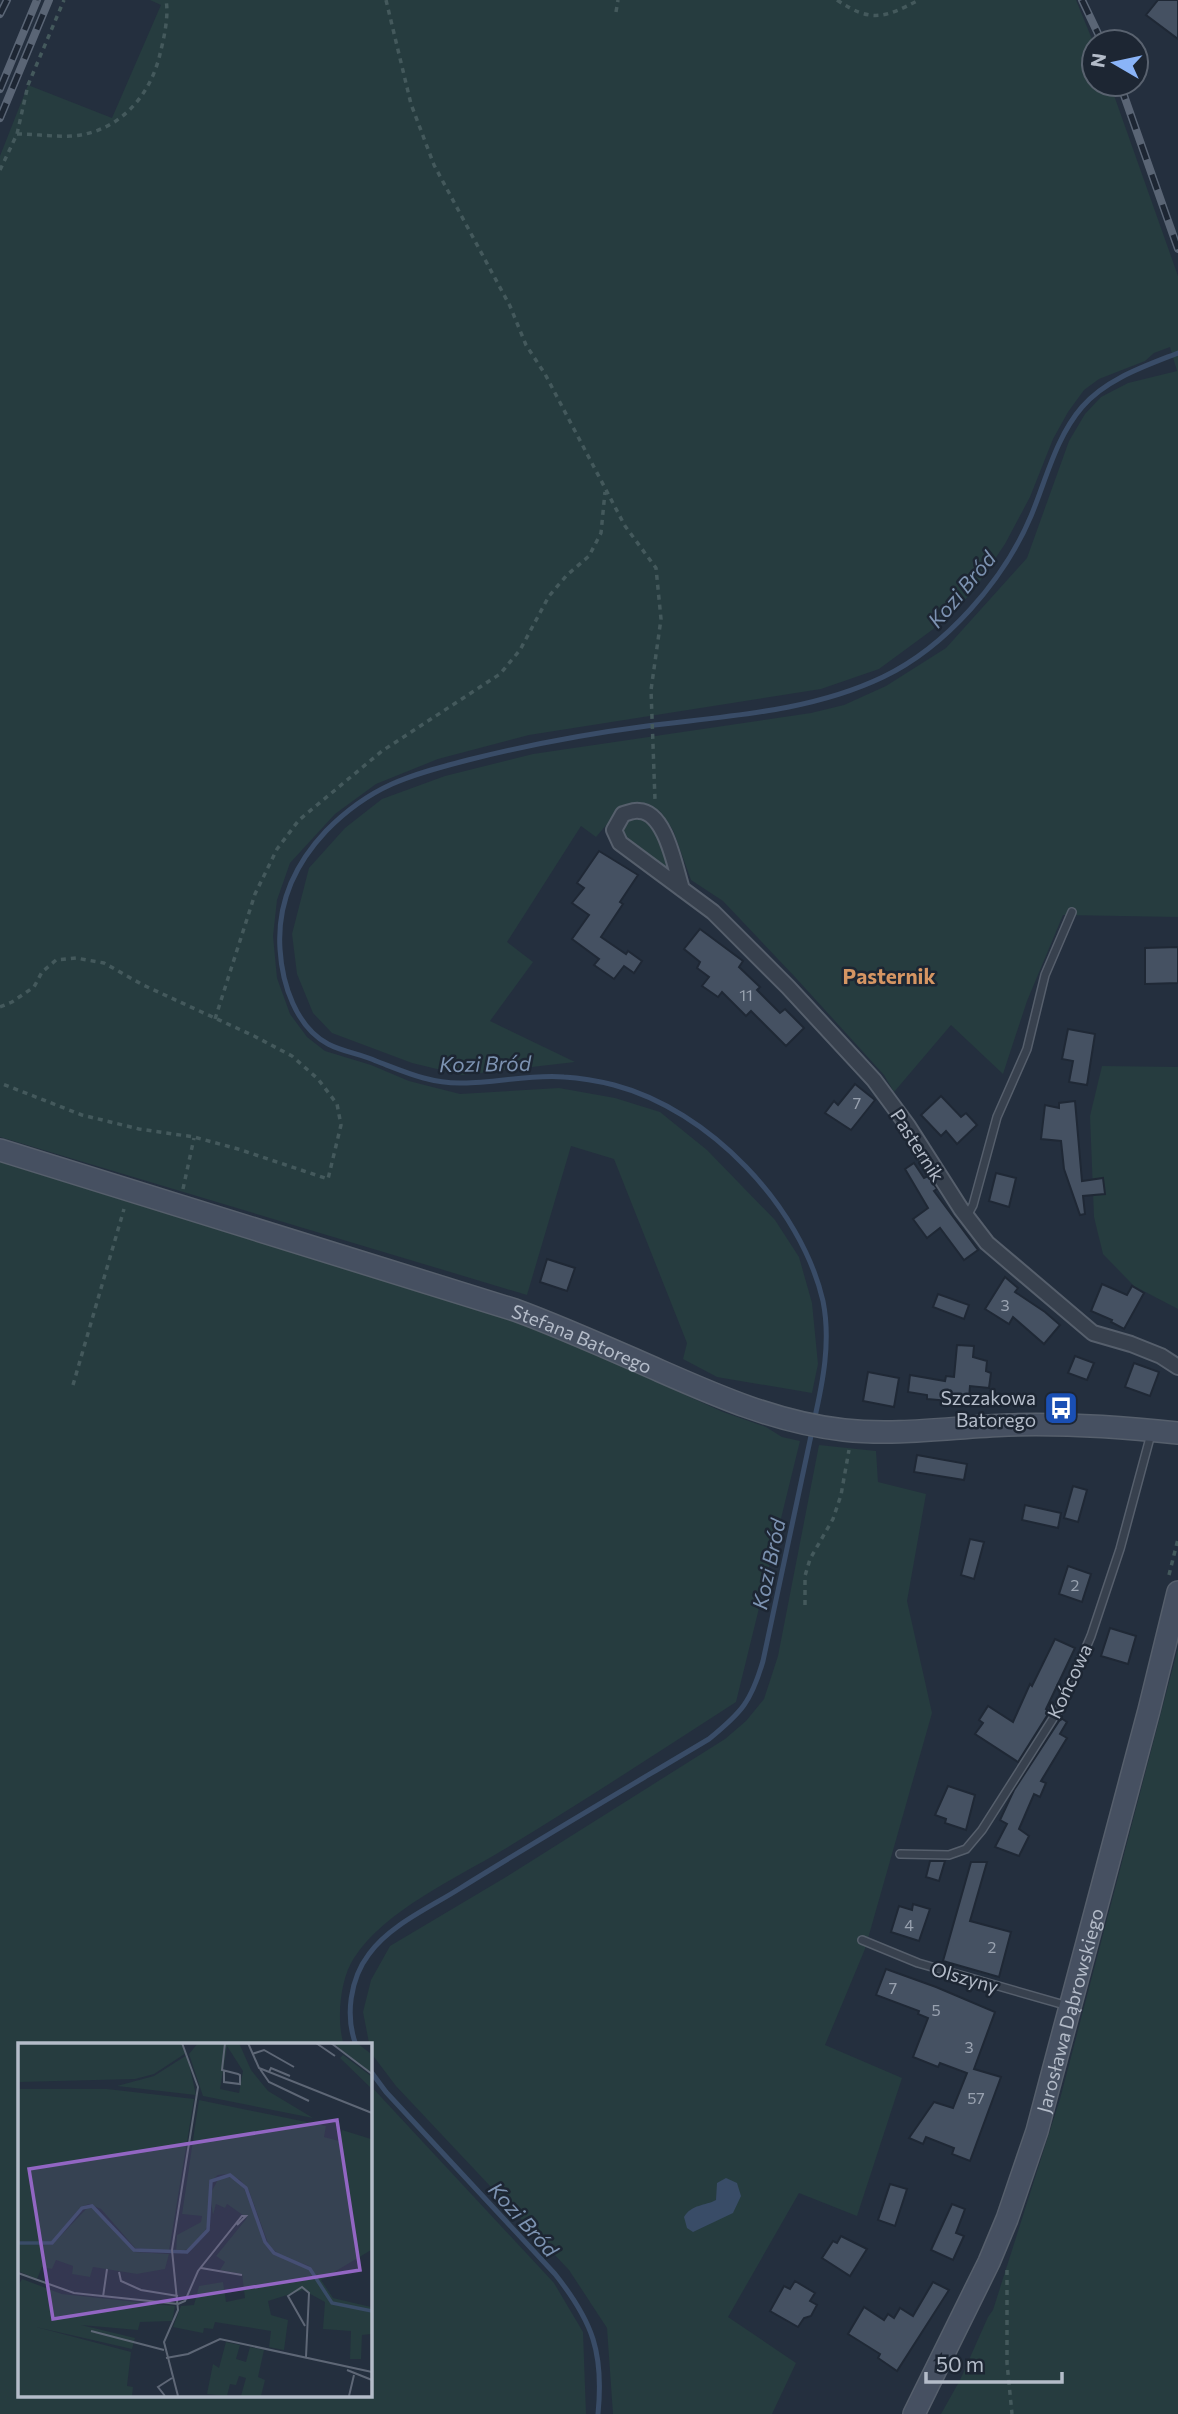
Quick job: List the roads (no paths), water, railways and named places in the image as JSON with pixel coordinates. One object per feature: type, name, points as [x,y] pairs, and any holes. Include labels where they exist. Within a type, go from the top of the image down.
[{"type":"street","name":"Pasternik","points":[[682,889],[664,831],[655,817],[640,810],[623,814],[614,831],[620,843],[682,889],[713,912],[788,987],[874,1080],[987,1243],[1093,1333],[1141,1348],[1178,1367]]},
{"type":"street","name":"Stefana Batorego","points":[[0,1150],[516,1310],[727,1399],[791,1420],[847,1430],[888,1433],[1047,1424],[1096,1425],[1178,1433]]},
{"type":"street","name":"Jarosława Dąbrowskiego","points":[[914,2414],[961,2322],[1007,2219],[1037,2131],[1146,1723],[1178,1592]]},
{"type":"lane","points":[[966,1216],[974,1205],[997,1117],[1027,1049],[1045,975],[1072,912]]},
{"type":"lane","name":"Końcowa","points":[[900,1854],[949,1855],[966,1849],[982,1830],[1061,1706],[1090,1636],[1120,1549],[1152,1430]]},
{"type":"lane","name":"Olszyny","points":[[862,1940],[918,1963],[1069,2006]]},
{"type":"water","points":[[726,2178],[737,2183],[741,2196],[733,2213],[693,2232],[687,2228],[684,2217],[687,2213],[695,2207],[716,2200],[717,2183]]},
{"type":"waterway","name":"Kozi Bród","points":[[814,1421],[826,1346],[823,1301],[812,1265],[794,1231],[772,1198],[746,1167],[716,1139],[684,1116],[649,1098],[614,1085],[552,1076],[475,1083],[440,1082],[328,1044],[307,1027],[299,1016],[284,976],[280,949],[281,916],[290,885],[305,857],[342,816],[375,793],[409,777],[468,760],[557,740],[797,705],[855,689],[906,664],[950,630],[989,587],[1005,564],[1031,516],[1058,445],[1082,407],[1114,381],[1178,353]]},
{"type":"waterway","name":"Kozi Bród","points":[[355,2043],[350,2010],[357,1975],[369,1954],[388,1934],[423,1910],[709,1739],[744,1705],[763,1661],[812,1431]]},
{"type":"waterway","name":"Kozi Bród","points":[[371,2072],[386,2092],[568,2291],[593,2339],[599,2373],[598,2414]]},
{"type":"railway","points":[[0,14],[7,0]]},
{"type":"railway","points":[[0,89],[37,0]]},
{"type":"railway","points":[[0,118],[49,0]]},
{"type":"railway","points":[[1082,0],[1095,28]]},
{"type":"railway","points":[[1125,98],[1178,249]]},
{"type":"place","name":"Szczakowa Batorego","points":[[1061,1408]]},
{"type":"district","name":"Pasternik","points":[[889,975]]}]
